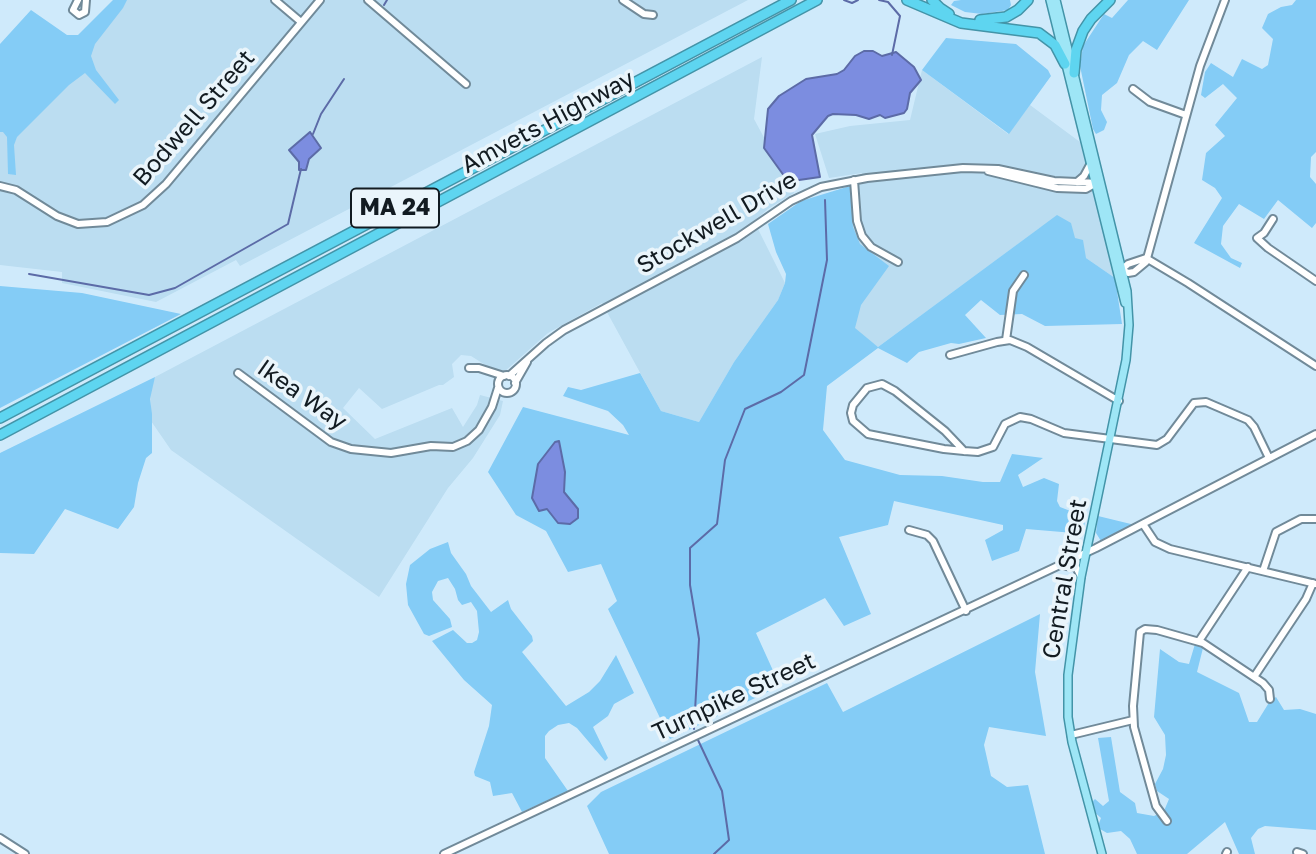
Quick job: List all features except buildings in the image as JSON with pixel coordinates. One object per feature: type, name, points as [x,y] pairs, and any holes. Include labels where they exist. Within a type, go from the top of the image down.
[{"type":"highway","name":"Amvets Highway","points":[[0,418],[791,0]]},
{"type":"highway","name":"Amvets Highway","points":[[0,435],[817,0]]},
{"type":"highway","points":[[907,0],[961,23],[1039,33],[1055,45],[1065,64]]},
{"type":"highway","points":[[932,0],[953,15],[987,20],[1013,14],[1028,0]]},
{"type":"highway","points":[[1074,73],[1076,50],[1083,31],[1110,0]]},
{"type":"main road","points":[[1050,0],[1090,165],[1098,183]]},
{"type":"main road","points":[[1056,0],[1098,183]]},
{"type":"main road","name":"Central Street","points":[[1098,183],[1128,310],[1126,360],[1081,578],[1068,675],[1070,735],[1102,854]]},
{"type":"street","points":[[78,0],[73,8],[76,14],[84,13],[86,1]]},
{"type":"street","points":[[275,0],[302,22]]},
{"type":"street","name":"Bodwell Street","points":[[0,186],[16,190],[57,216],[78,224],[107,222],[137,208],[166,184],[320,0]]},
{"type":"street","points":[[368,0],[466,84]]},
{"type":"street","points":[[623,0],[644,14],[653,15]]},
{"type":"street","points":[[1120,271],[1128,264],[1146,258],[1152,245],[1186,115],[1204,55],[1225,0]]},
{"type":"street","points":[[1133,89],[1150,102],[1186,115]]},
{"type":"street","points":[[1076,183],[1090,165]]},
{"type":"street","name":"Stockwell Drive","points":[[498,386],[506,376],[564,330],[737,237],[794,199],[821,187],[854,180],[944,169],[998,169],[1048,181],[1098,183]]},
{"type":"street","name":"Stockwell Drive","points":[[983,169],[1057,188],[1086,189],[1098,183]]},
{"type":"street","points":[[854,180],[857,221],[862,236],[871,247],[898,262]]},
{"type":"street","points":[[1273,219],[1264,233],[1257,238],[1316,281]]},
{"type":"street","points":[[1146,258],[1316,366]]},
{"type":"street","points":[[1006,340],[1013,291],[1024,275]]},
{"type":"street","points":[[950,355],[1006,340],[1027,347],[1119,401]]},
{"type":"street","name":"Stockwell Drive","points":[[506,393],[513,390],[530,358]]},
{"type":"street","points":[[469,368],[506,376],[515,383]]},
{"type":"street","points":[[487,371],[506,393]]},
{"type":"street","name":"Ikea Way","points":[[238,373],[327,440],[358,450],[396,453],[424,447],[457,446],[475,435],[492,407],[506,393]]},
{"type":"street","points":[[964,451],[945,431],[886,386],[876,384],[867,388],[853,405],[851,417],[855,425],[865,433],[964,451],[982,452],[995,444],[1005,424],[1020,417],[1064,433],[1149,446],[1162,443],[1194,403],[1206,402],[1248,420],[1269,458]]},
{"type":"street","name":"Ikea Way","points":[[492,407],[498,386]]},
{"type":"street","name":"Turnpike Street","points":[[444,854],[1087,553],[1316,434]]},
{"type":"street","points":[[1264,571],[1276,533],[1297,520],[1316,519]]},
{"type":"street","points":[[1143,524],[1155,542],[1170,549],[1314,584],[1254,677]]},
{"type":"street","points":[[909,530],[927,535],[933,541],[966,611]]},
{"type":"street","name":"Turnpike Street","points":[[1041,575],[1067,565],[1077,568],[1081,578]]},
{"type":"street","points":[[1199,641],[1248,568]]},
{"type":"street","points":[[1167,821],[1156,806],[1133,720],[1137,638],[1140,632],[1145,629],[1157,630],[1199,641],[1254,677],[1269,690],[1270,699]]},
{"type":"street","points":[[1070,735],[1133,720]]},
{"type":"street","points":[[0,838],[25,854]]},
{"type":"shaded area","points":[[113,0],[748,0],[240,266],[236,260],[156,302],[62,283],[62,272],[0,265],[0,114],[114,4]]},
{"type":"shaded area","points":[[113,0],[127,0],[95,44],[91,56],[96,70],[119,100],[115,104],[85,73],[69,85],[17,137],[14,145],[16,175],[8,174],[7,137],[0,132],[0,44],[31,10],[67,35],[78,35]]},
{"type":"shaded area","points":[[1010,0],[1011,5],[1008,10],[982,14],[965,12],[951,5],[954,1]]},
{"type":"shaded area","points":[[1128,0],[1189,0],[1157,50],[1143,41],[1129,55],[1117,83],[1102,95],[1101,110],[1107,122],[1104,130],[1096,134],[1080,66],[1083,46],[1104,14],[1112,18]]},
{"type":"shaded area","points":[[1296,0],[1316,0],[1316,152],[1311,157],[1310,177],[1316,184],[1316,223],[1312,228],[1278,200],[1264,219],[1239,204],[1223,226],[1221,244],[1231,258],[1242,263],[1240,268],[1194,243],[1222,198],[1215,188],[1202,180],[1206,153],[1225,136],[1215,125],[1237,98],[1223,84],[1205,98],[1201,95],[1205,72],[1211,63],[1233,77],[1242,59],[1262,69],[1268,65],[1273,39],[1262,28],[1268,14],[1292,5]]},
{"type":"shaded area","points":[[946,38],[1016,44],[1048,70],[1051,76],[1009,134],[922,70]]},
{"type":"shaded area","points":[[864,51],[873,51],[882,56],[896,52],[914,67],[921,80],[910,93],[907,109],[904,113],[885,118],[880,115],[869,119],[856,115],[828,116],[812,135],[820,177],[787,180],[764,148],[768,109],[779,96],[806,79],[837,74]]},
{"type":"shaded area","points":[[762,57],[754,119],[794,193],[754,221],[785,283],[778,300],[734,362],[699,422],[661,411],[602,303],[548,333],[504,372],[495,371],[471,356],[461,355],[452,364],[454,377],[443,385],[382,409],[359,388],[343,408],[375,439],[452,408],[463,427],[480,395],[503,401],[500,415],[473,458],[448,488],[379,597],[171,450],[151,421],[150,393],[155,377]]},
{"type":"shaded area","points":[[922,70],[1008,134],[1030,105],[1080,142],[1115,278],[1041,227],[878,347],[854,329],[850,186],[862,184],[862,173],[829,178],[815,134],[850,126],[910,120]]},
{"type":"shaded area","points":[[310,132],[321,148],[309,159],[306,170],[299,170],[299,162],[289,150]]},
{"type":"shaded area","points":[[850,186],[853,227],[860,244],[889,266],[861,305],[855,328],[878,347],[1057,215],[1071,223],[1075,238],[1083,240],[1086,258],[1115,278],[1122,324],[1045,326],[1022,314],[1000,315],[981,300],[965,315],[986,338],[959,344],[951,343],[919,352],[907,363],[878,348],[827,386],[823,430],[845,460],[900,475],[1000,482],[1012,454],[1043,458],[1018,475],[1023,487],[1044,478],[1059,484],[1057,501],[1060,507],[1086,517],[1082,536],[1026,529],[1019,551],[992,561],[985,540],[1003,530],[1003,525],[894,501],[888,525],[839,537],[871,614],[844,626],[825,598],[756,633],[780,686],[670,739],[608,609],[617,601],[601,564],[568,572],[546,531],[516,515],[488,472],[523,407],[629,435],[608,411],[563,396],[568,387],[581,390],[640,373],[661,411],[699,422],[734,362],[778,300],[785,283],[786,274],[768,224],[801,201]]},
{"type":"shaded area","points":[[0,286],[82,293],[181,314],[0,408]]},
{"type":"shaded area","points":[[155,377],[150,399],[152,453],[146,458],[134,507],[118,529],[65,509],[34,554],[0,553],[0,453]]},
{"type":"shaded area","points":[[559,441],[565,472],[564,492],[578,509],[578,518],[570,524],[558,523],[547,509],[539,511],[532,498],[538,464],[555,442]]},
{"type":"shaded area","points":[[1098,516],[1135,525],[1101,541],[1096,533]]},
{"type":"shaded area","points":[[448,542],[451,553],[471,586],[491,612],[508,600],[511,609],[532,636],[533,641],[522,652],[566,706],[589,692],[600,681],[616,655],[634,693],[614,704],[608,716],[593,727],[608,758],[605,761],[577,728],[569,723],[558,725],[549,731],[545,736],[545,758],[568,791],[522,812],[512,793],[493,796],[490,782],[475,776],[492,705],[464,680],[432,641],[453,630],[467,643],[477,640],[477,611],[471,602],[462,605],[448,578],[438,581],[432,592],[433,600],[450,619],[452,627],[429,636],[424,634],[408,605],[406,584],[410,565],[430,549]]},
{"type":"shaded area","points":[[1040,614],[1035,672],[1046,736],[989,727],[984,745],[991,776],[1007,787],[1028,785],[1045,854],[609,854],[587,806],[601,792],[827,683],[843,712]]},
{"type":"shaded area","points":[[1195,644],[1203,648],[1197,672],[1239,693],[1249,722],[1257,722],[1270,701],[1276,697],[1284,710],[1300,709],[1316,714],[1316,830],[1265,826],[1258,829],[1251,838],[1255,854],[1239,854],[1225,822],[1187,854],[1137,854],[1130,839],[1121,831],[1107,833],[1098,826],[1101,818],[1092,810],[1092,802],[1095,799],[1103,806],[1109,801],[1098,738],[1111,737],[1120,792],[1135,803],[1137,813],[1154,816],[1164,811],[1169,799],[1157,791],[1155,784],[1163,769],[1166,755],[1165,735],[1154,717],[1160,649],[1179,662],[1189,664]]},
{"type":"waterway","points":[[384,5],[387,0]]},
{"type":"waterway","points":[[844,0],[852,3],[858,0]]},
{"type":"waterway","points":[[879,0],[888,2],[900,16],[892,55]]},
{"type":"waterway","points":[[313,134],[321,114],[344,79]]},
{"type":"waterway","points":[[29,274],[149,295],[175,288],[288,224],[301,169]]},
{"type":"waterway","points":[[694,729],[699,639],[690,585],[690,548],[717,524],[725,460],[745,409],[781,392],[804,375],[827,260],[825,200]]},
{"type":"waterway","points":[[698,740],[722,791],[729,840],[714,854]]}]
